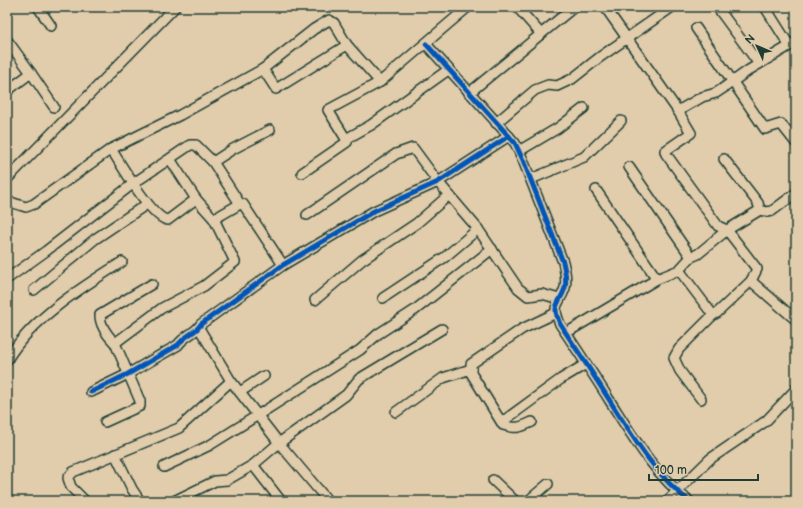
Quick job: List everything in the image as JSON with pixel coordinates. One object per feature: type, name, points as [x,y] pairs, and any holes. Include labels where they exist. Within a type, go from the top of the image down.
[{"type":"street","points":[[38,7],[51,26]]},
{"type":"street","points":[[7,179],[175,7]]},
{"type":"street","points":[[346,139],[328,110],[380,82],[468,7]]},
{"type":"street","points":[[520,7],[518,8],[541,34]]},
{"type":"street","points":[[469,93],[574,7]]},
{"type":"street","points":[[605,7],[678,111],[690,133],[665,151],[666,154],[718,226],[727,230],[757,269],[751,281],[713,315],[679,349],[674,358],[680,371],[701,399]]},
{"type":"street","points":[[717,7],[759,64]]},
{"type":"street","points":[[678,111],[702,97],[716,93],[792,44],[765,7]]},
{"type":"street","points":[[496,122],[536,90],[548,85],[557,86],[572,79],[668,8]]},
{"type":"street","points":[[7,201],[26,207],[34,204],[111,149],[180,115],[263,69],[314,29],[329,20],[334,23],[347,45],[380,82]]},
{"type":"street","points":[[696,28],[765,129],[781,124],[796,143]]},
{"type":"street","points":[[7,40],[54,108]]},
{"type":"street","points":[[426,44],[515,143],[531,179],[563,262],[566,276],[565,288],[558,299],[556,306],[556,313],[560,324],[635,440],[658,472],[676,491],[689,501]]},
{"type":"street","points":[[263,69],[276,89],[347,45]]},
{"type":"street","points":[[302,173],[347,142],[346,139],[371,125],[448,70]]},
{"type":"street","points":[[7,91],[31,73]]},
{"type":"street","points":[[519,151],[558,128],[584,108]]},
{"type":"street","points":[[531,179],[584,157],[621,121]]},
{"type":"street","points":[[213,162],[233,148],[270,130]]},
{"type":"street","points":[[91,392],[128,374],[178,345],[182,338],[199,328],[202,324],[283,266],[374,211],[438,182],[509,136]]},
{"type":"street","points":[[7,279],[134,183],[190,145],[196,145],[213,162],[240,204],[243,204],[283,266]]},
{"type":"street","points":[[307,214],[396,154],[413,148],[438,182],[478,230],[518,288],[524,294],[532,296],[542,294],[558,299]]},
{"type":"street","points":[[111,149],[147,204],[161,218],[168,220],[196,199]]},
{"type":"street","points":[[115,343],[162,308],[204,286],[234,262],[214,219],[196,199],[170,159]]},
{"type":"street","points":[[724,159],[758,203],[760,210]]},
{"type":"street","points":[[630,167],[691,257]]},
{"type":"street","points":[[596,190],[657,279]]},
{"type":"street","points":[[566,333],[657,279],[678,270],[691,257],[698,254],[727,230],[760,210],[767,212],[772,211],[796,193]]},
{"type":"street","points":[[316,300],[362,260],[417,223],[449,194]]},
{"type":"street","points":[[34,290],[95,239],[147,204]]},
{"type":"street","points":[[214,219],[240,204]]},
{"type":"street","points":[[383,298],[445,257],[478,230]]},
{"type":"street","points":[[164,467],[210,445],[360,350],[378,334],[415,310],[492,249]]},
{"type":"street","points":[[7,360],[30,329],[59,306],[122,262]]},
{"type":"street","points":[[678,270],[713,315]]},
{"type":"street","points":[[751,281],[796,319]]},
{"type":"street","points":[[105,422],[140,406],[140,401],[115,343],[109,337],[100,320],[100,315],[152,284]]},
{"type":"street","points":[[532,422],[519,428],[503,426],[502,422],[471,373],[470,364],[522,329],[556,313]]},
{"type":"street","points":[[199,328],[231,381],[279,443],[328,501]]},
{"type":"street","points":[[174,501],[215,481],[227,480],[253,465],[279,443],[346,395],[359,379],[442,329]]},
{"type":"street","points":[[502,422],[562,379],[586,364]]},
{"type":"street","points":[[396,412],[443,378],[470,369]]},
{"type":"street","points":[[240,392],[264,376]]},
{"type":"street","points":[[85,501],[71,487],[68,478],[73,472],[180,428],[231,381]]},
{"type":"street","points":[[667,501],[710,459],[766,421],[796,389]]},
{"type":"street","points":[[115,454],[132,489],[140,501]]},
{"type":"street","points":[[253,465],[281,501]]},
{"type":"street","points":[[493,480],[515,501]]},
{"type":"street","points":[[528,501],[548,484]]},
{"type":"cycle path","points":[[426,44],[515,143],[563,262],[566,275],[566,285],[556,308],[557,317],[560,324],[645,455],[677,491],[689,501]]},
{"type":"cycle path","points":[[91,392],[128,374],[178,345],[201,324],[283,265],[374,211],[438,182],[509,136]]}]
